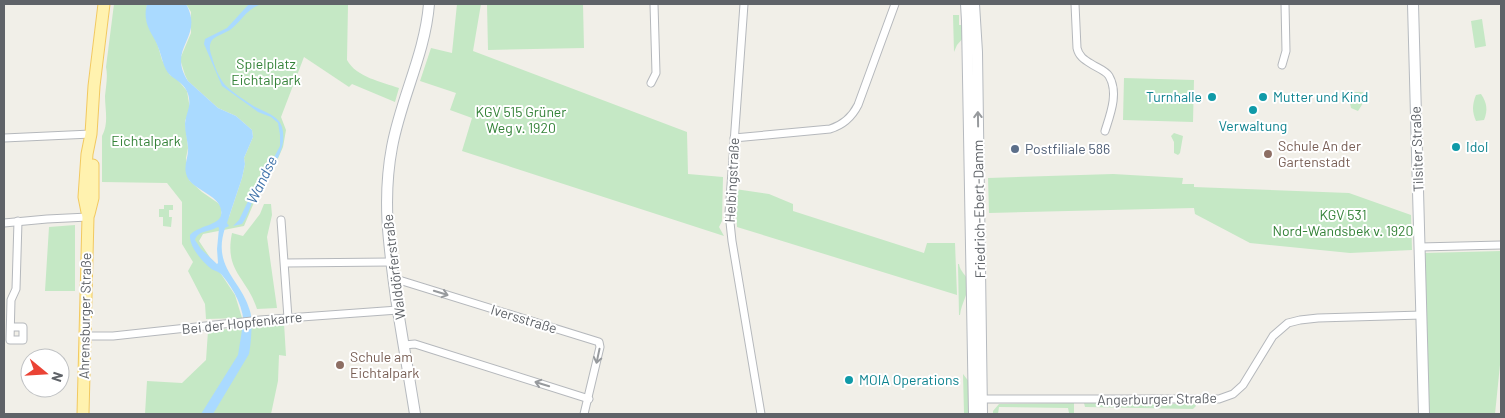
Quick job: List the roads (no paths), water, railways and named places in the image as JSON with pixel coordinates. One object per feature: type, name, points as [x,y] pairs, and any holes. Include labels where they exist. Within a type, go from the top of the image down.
[{"type":"main road","name":"Ahrensburger Straße","points":[[83,414],[88,217],[93,198],[94,152],[91,134],[95,77],[104,4]]},
{"type":"street","name":"Walddörferstraße","points":[[415,414],[391,262],[386,220],[387,188],[391,148],[424,38],[429,4]]},
{"type":"street","points":[[651,83],[656,74],[654,4]]},
{"type":"street","name":"Helbingstraße","points":[[744,4],[729,205],[730,229],[761,414]]},
{"type":"street","points":[[734,138],[823,130],[838,127],[844,123],[854,113],[858,105],[895,4]]},
{"type":"street","name":"Friedrich-Ebert-Damm","points":[[966,4],[978,399],[982,414]]},
{"type":"street","name":"Friedrich-Ebert-Damm","points":[[974,4],[977,52],[978,399],[974,414]]},
{"type":"street","points":[[1076,4],[1077,48],[1079,54],[1083,59],[1108,75],[1113,85],[1112,111],[1105,131]]},
{"type":"street","points":[[1282,65],[1286,51],[1285,4]]},
{"type":"street","name":"Tilsiter Straße","points":[[1413,4],[1424,414]]},
{"type":"street","points":[[4,138],[91,134]]},
{"type":"street","points":[[4,223],[88,217]]},
{"type":"street","points":[[281,220],[288,318]]},
{"type":"street","points":[[11,327],[11,300],[16,289],[18,221]]},
{"type":"street","points":[[1420,247],[1501,244]]},
{"type":"street","points":[[285,263],[391,262]]},
{"type":"street","name":"Iversstraße","points":[[394,281],[399,280],[599,342],[600,347],[589,398]]},
{"type":"street","name":"Bei der Hopfenkarre","points":[[85,336],[113,336],[253,320],[398,310]]},
{"type":"street","name":"Angerburger Straße","points":[[978,399],[1219,399],[1233,394],[1243,385],[1273,336],[1288,323],[1318,318],[1422,315]]},
{"type":"street","points":[[404,345],[415,344],[589,398],[584,414]]},
{"type":"water","points":[[147,4],[186,4],[191,16],[191,26],[181,59],[182,69],[188,81],[218,108],[236,116],[252,130],[253,137],[244,158],[245,164],[242,178],[227,223],[229,226],[225,228],[222,242],[222,253],[225,263],[246,300],[250,311],[252,326],[250,350],[213,414],[201,414],[238,355],[244,321],[238,300],[231,287],[221,274],[203,261],[191,244],[190,235],[198,229],[217,221],[221,215],[221,209],[215,199],[193,184],[187,176],[185,167],[188,147],[185,124],[189,106],[188,94],[183,85],[170,75],[166,69],[157,44],[149,30],[146,15]],"holes":[[[219,228],[218,263],[217,264],[201,249],[195,240],[199,234]]]},
{"type":"water","name":"Wandse","points":[[249,4],[262,4],[248,12],[230,30],[213,39],[210,46],[211,53],[217,71],[225,85],[252,105],[277,119],[282,127],[283,136],[280,154],[256,193],[242,224],[233,226],[239,220],[250,197],[262,180],[280,146],[280,135],[278,123],[271,117],[258,112],[222,86],[204,44],[205,39],[227,28]]},
{"type":"place","name":"Turnhalle","points":[[1212,97]]},
{"type":"place","name":"Mutter und Kind","points":[[1263,97]]},
{"type":"place","name":"Verwaltung","points":[[1253,110]]},
{"type":"place","name":"Idol","points":[[1456,147]]},
{"type":"place","name":"Postfiliale 586","points":[[1015,149]]},
{"type":"place","name":"Schule An der Gartenstadt","points":[[1268,154]]},
{"type":"place","name":"Schule am Eichtalpark","points":[[340,365]]},
{"type":"place","name":"MOIA Operations","points":[[849,380]]},
{"type":"park label","name":"Spielplatz Eichtalpark","points":[[266,72]]},
{"type":"park label","name":"KGV 515 Grüner Weg v. 1920","points":[[521,120]]},
{"type":"park label","name":"Eichtalpark","points":[[146,141]]},
{"type":"park label","name":"KGV 531 Nord-Wandsbek v. 1920","points":[[1343,224]]}]
